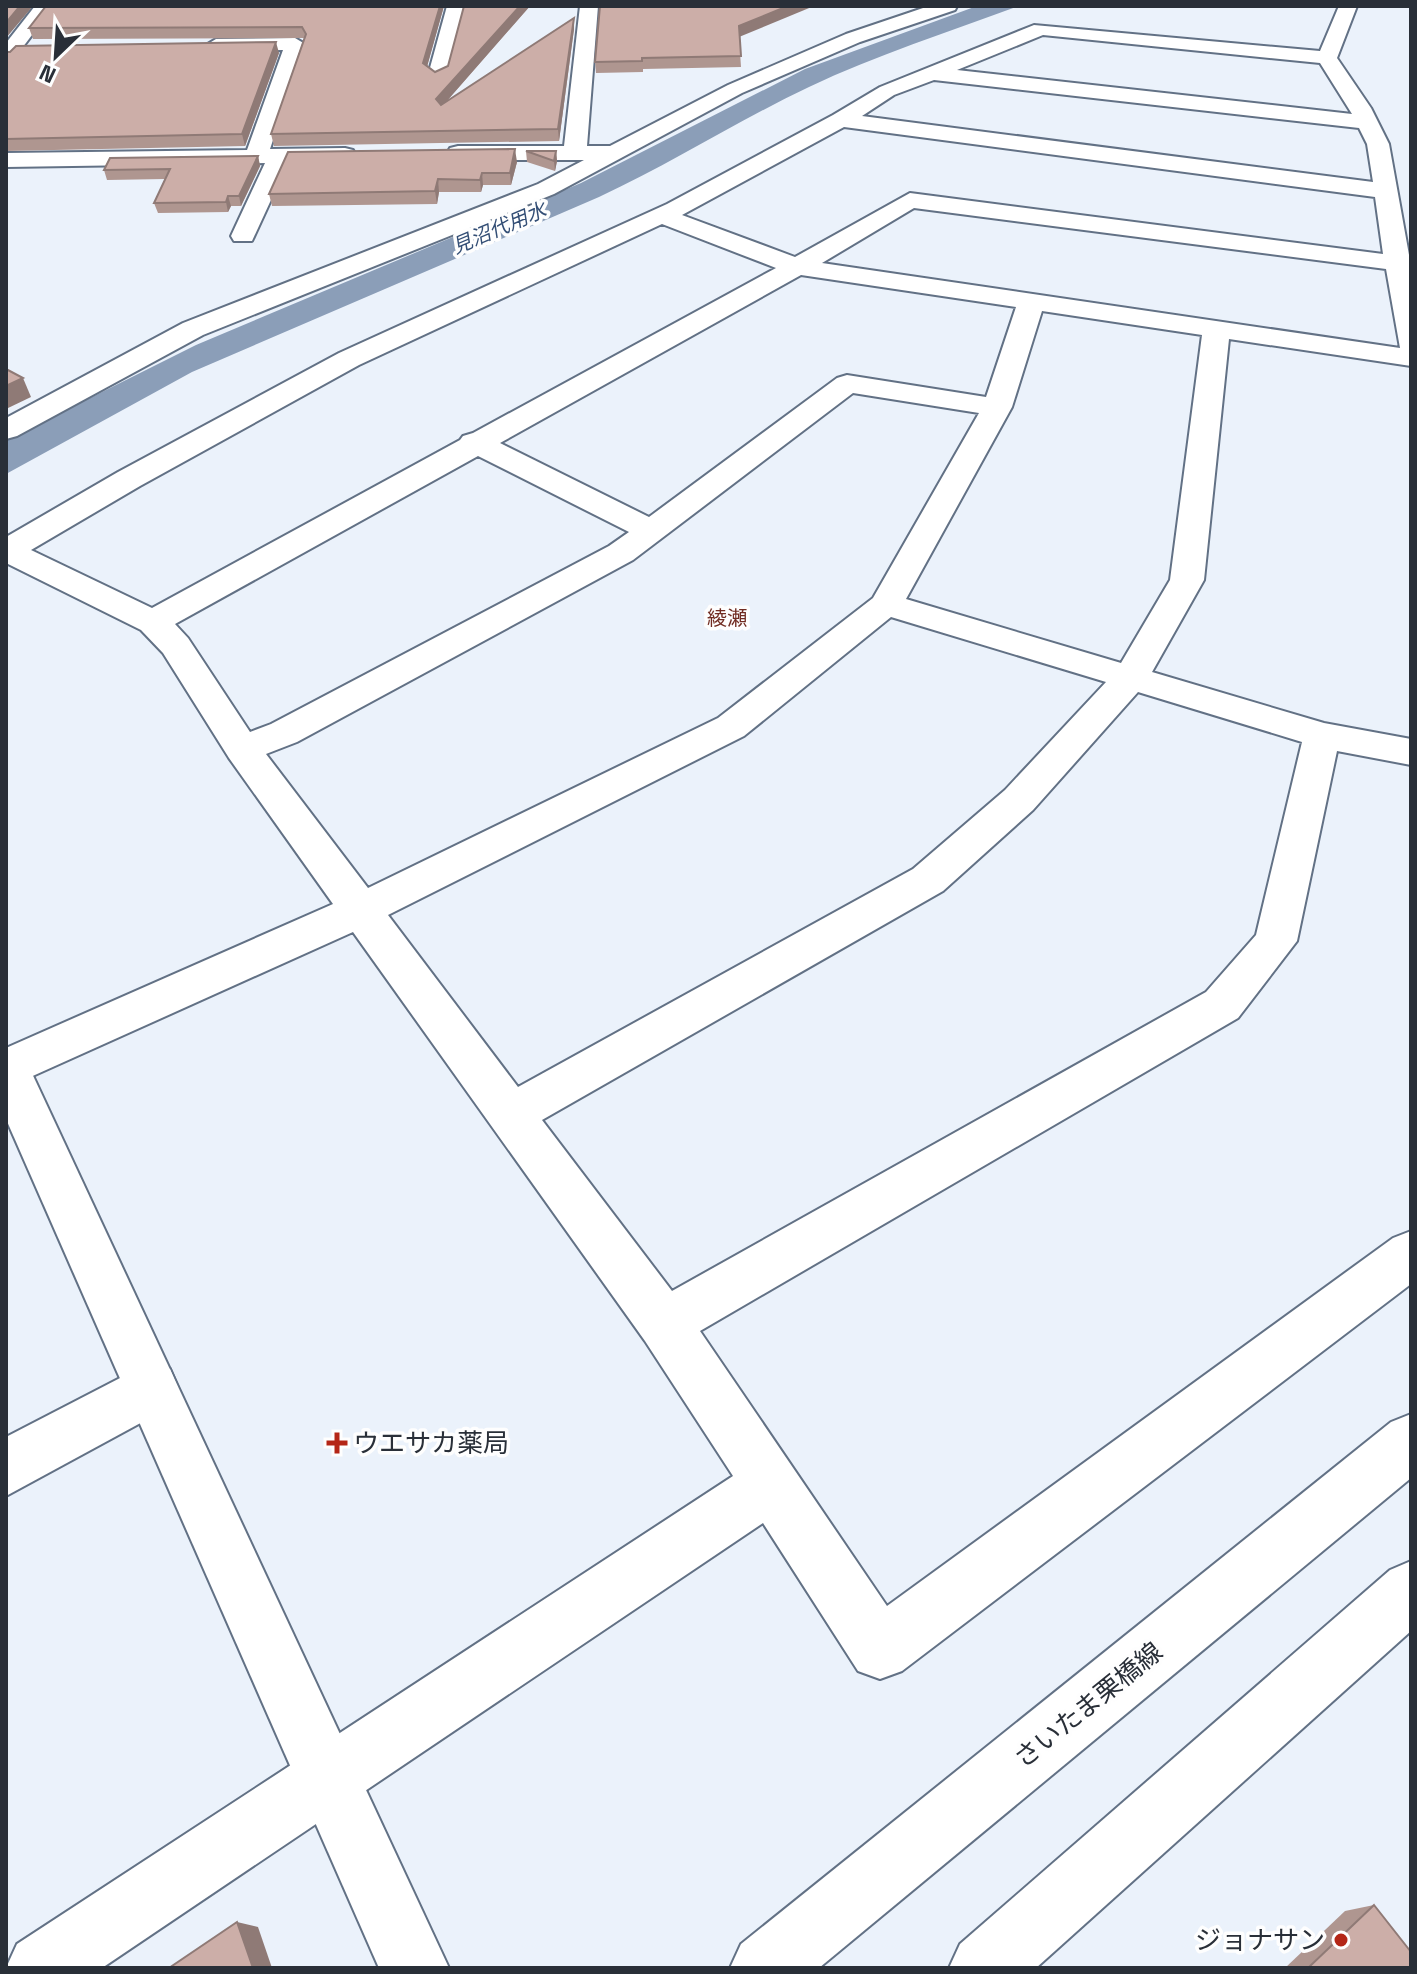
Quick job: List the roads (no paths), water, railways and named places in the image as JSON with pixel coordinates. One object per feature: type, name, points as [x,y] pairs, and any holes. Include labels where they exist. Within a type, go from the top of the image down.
[{"type":"street","points":[[9,52],[45,6]]},
{"type":"street","points":[[438,75],[456,6]]},
{"type":"street","points":[[575,151],[589,6]]},
{"type":"street","points":[[6,430],[193,329],[546,189],[775,72],[853,38],[948,6]]},
{"type":"street","points":[[1327,58],[1348,6]]},
{"type":"street","points":[[7,551],[129,479],[349,359],[662,216],[841,120],[887,91],[1041,29],[1327,58]]},
{"type":"street","points":[[201,45],[295,44],[268,156],[243,236]]},
{"type":"street","points":[[9,52],[44,47]]},
{"type":"street","points":[[1327,58],[1378,144],[1411,344]]},
{"type":"street","points":[[929,74],[1367,122]]},
{"type":"street","points":[[841,120],[1384,191]]},
{"type":"street","points":[[435,153],[615,153]]},
{"type":"street","points":[[6,160],[373,154]]},
{"type":"street","points":[[153,622],[474,442],[797,267],[910,200],[1397,263]]},
{"type":"street","points":[[662,216],[797,267],[1411,358]]},
{"type":"street","points":[[414,1968],[6,1068],[361,910],[731,727],[886,604],[997,407],[1031,303]]},
{"type":"street","points":[[511,1114],[928,880],[1019,800],[1130,678],[1187,580],[1216,330]]},
{"type":"street","points":[[242,749],[298,725],[621,553],[847,384],[997,407]]},
{"type":"street","points":[[474,442],[652,531]]},
{"type":"street","points":[[7,551],[153,622],[176,646],[242,749],[664,1323],[880,1649],[1411,1254]]},
{"type":"street","points":[[886,604],[1322,735],[1411,752]]},
{"type":"street","points":[[664,1323],[1222,1005],[1276,941],[1322,735]]},
{"type":"street","points":[[6,1468],[151,1388]]},
{"type":"street","name":"さいたま栗橋線","points":[[765,1968],[1411,1442]]},
{"type":"street","points":[[41,1968],[769,1485]]},
{"type":"street","points":[[984,1968],[1411,1591]]},
{"type":"water","name":"見沼代用水","points":[[977,6],[1019,6],[835,75],[599,197],[192,372],[6,474],[6,440],[196,345],[581,183],[805,69]]},
{"type":"place","name":"ウエサカ薬局","points":[[337,1443]]},
{"type":"place","name":"ジョナサン","points":[[1341,1940]]},
{"type":"district","name":"綾瀬","points":[[727,618]]}]
